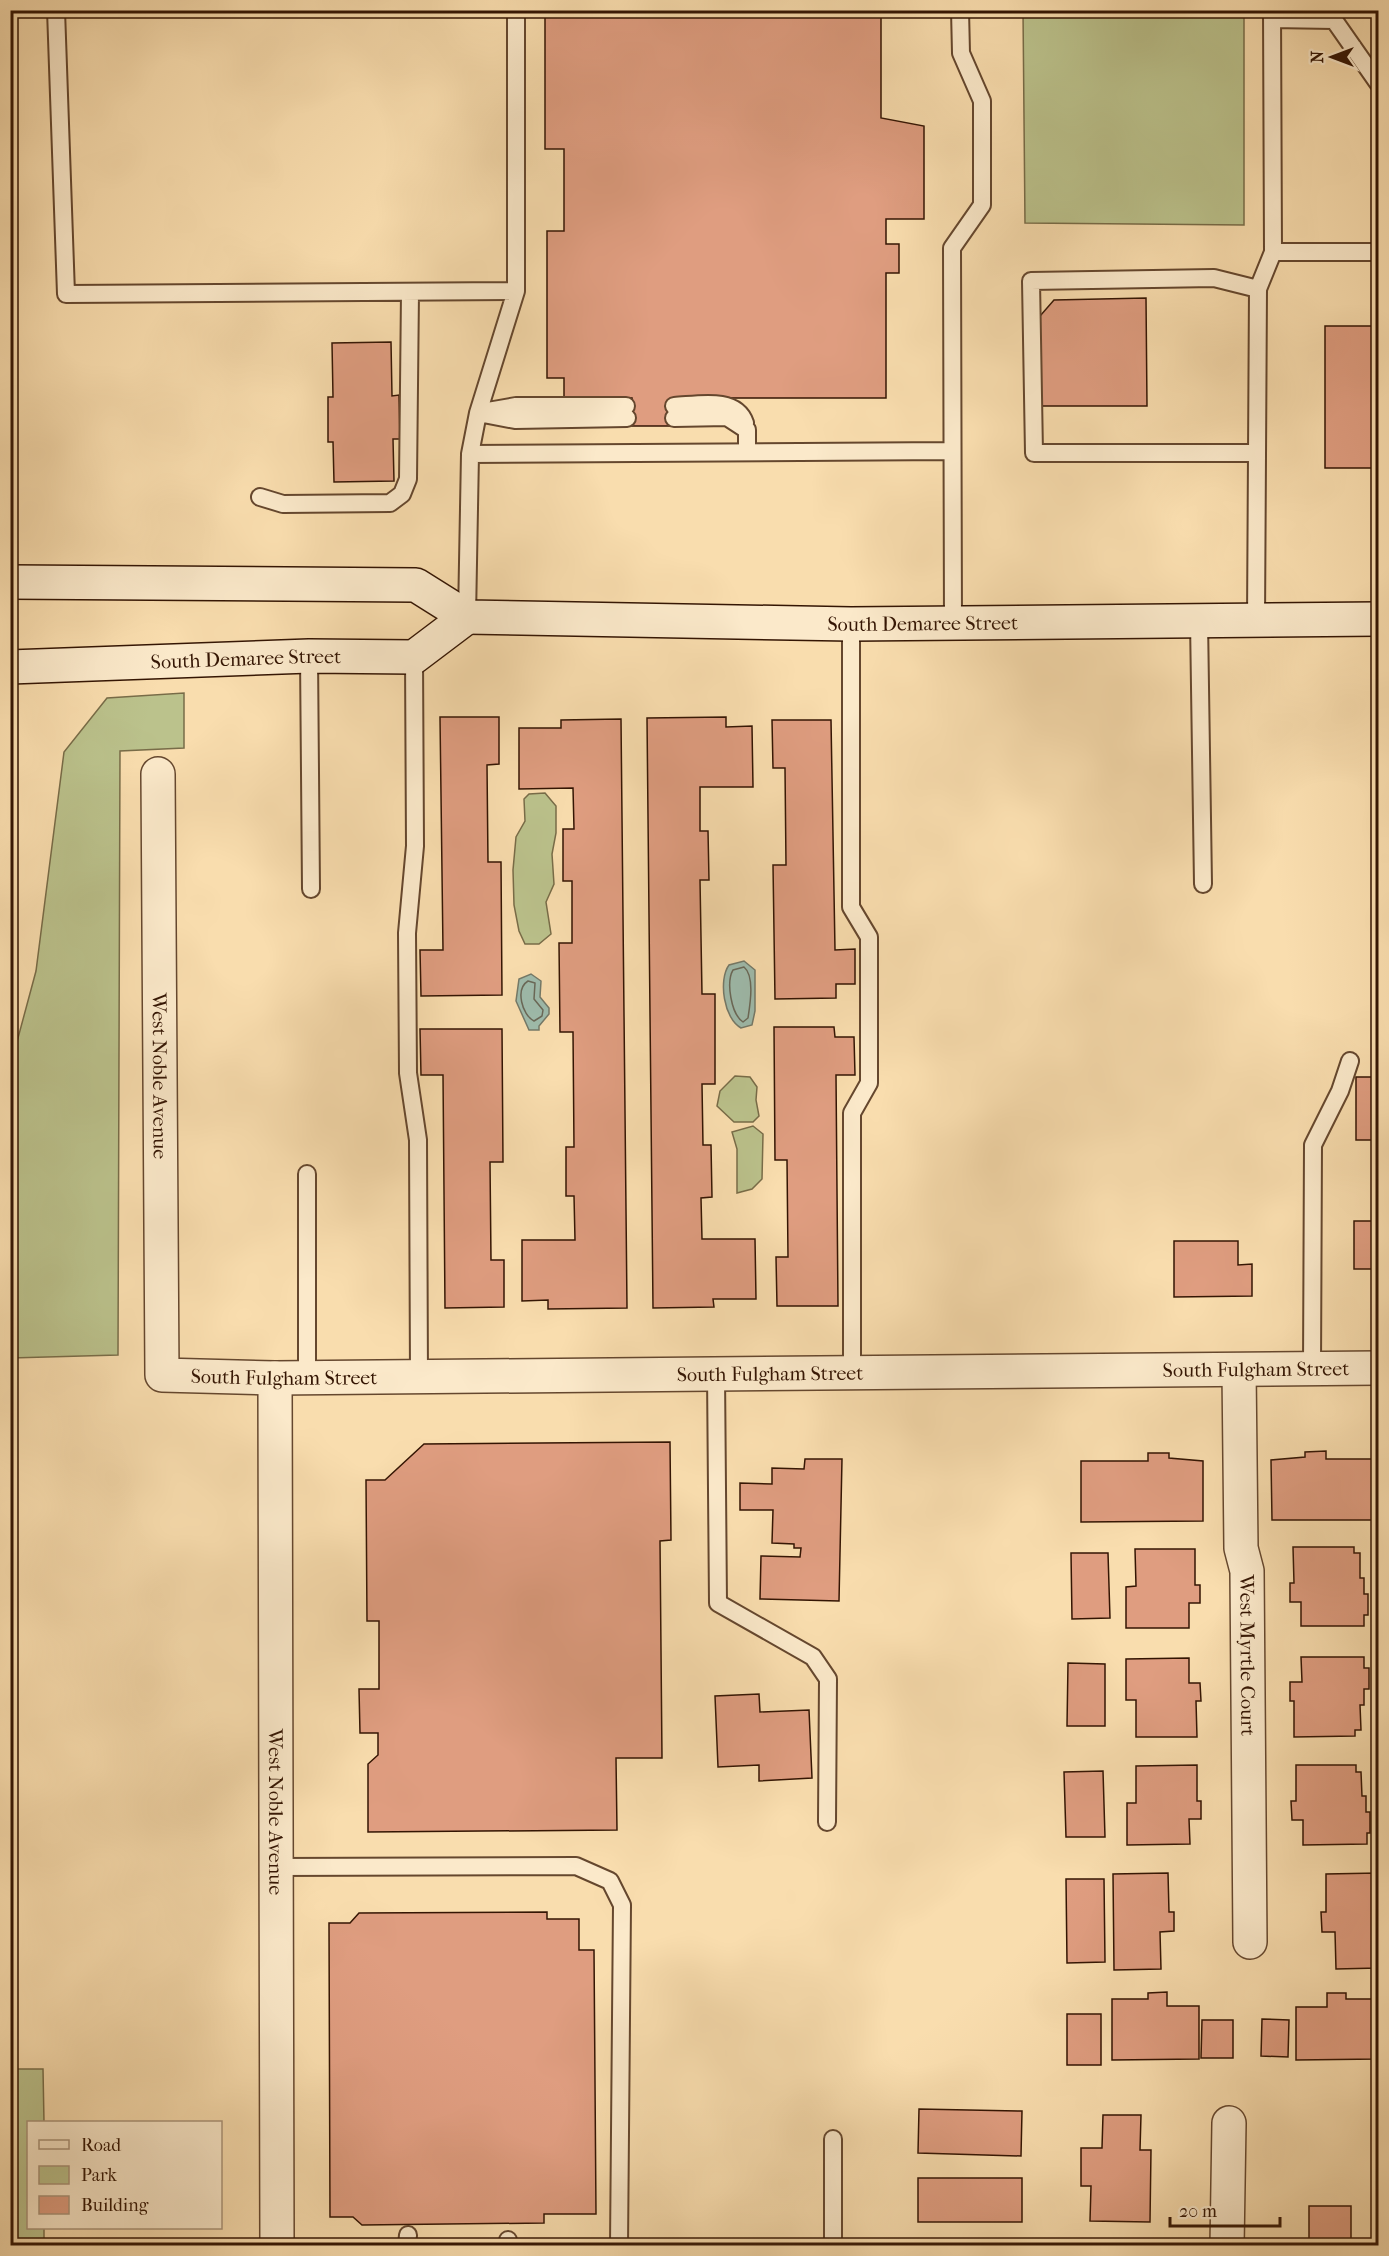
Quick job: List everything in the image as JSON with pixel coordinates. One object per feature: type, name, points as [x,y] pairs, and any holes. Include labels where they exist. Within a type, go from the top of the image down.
[{"type":"street","points":[[10,582],[416,585],[467,617],[414,657]]},
{"type":"street","name":"South Demaree Street","points":[[467,617],[851,624],[1378,619]]},
{"type":"street","name":"South Demaree Street","points":[[10,667],[309,656],[414,657]]},
{"type":"street","name":"West Noble Avenue","points":[[158,774],[162,1375]]},
{"type":"street","name":"South Fulgham Street","points":[[162,1375],[275,1378],[1378,1368]]},
{"type":"street","name":"West Myrtle Court","points":[[1239,1370],[1241,1548],[1247,1571],[1250,1942]]},
{"type":"street","name":"West Noble Avenue","points":[[275,1378],[276,2246]]},
{"type":"street","points":[[1227,2246],[1229,2123]]},
{"type":"lane","points":[[56,10],[66,294],[516,291]]},
{"type":"lane","points":[[467,617],[470,454],[478,413],[516,291],[516,10]]},
{"type":"lane","points":[[953,623],[952,248],[982,205],[982,101],[961,53],[960,10]]},
{"type":"lane","points":[[1256,621],[1258,289],[1273,252],[1272,15],[1334,20],[1378,83]]},
{"type":"lane","points":[[1273,252],[1378,252]]},
{"type":"lane","points":[[1256,453],[1034,453],[1031,280],[1214,278],[1258,289]]},
{"type":"lane","points":[[260,497],[283,504],[390,503],[402,494],[408,479],[410,292]]},
{"type":"lane","points":[[478,413],[515,420],[626,412]]},
{"type":"lane","points":[[674,412],[728,417],[747,429],[747,452]]},
{"type":"lane","points":[[470,454],[951,452]]},
{"type":"lane","points":[[1199,621],[1203,884]]},
{"type":"lane","points":[[851,624],[851,907],[869,937],[869,1083],[852,1113],[852,1373]]},
{"type":"lane","points":[[309,656],[311,889]]},
{"type":"lane","points":[[414,657],[415,846],[407,933],[407,1061],[418,1140],[419,1377]]},
{"type":"lane","points":[[1312,1370],[1312,1145],[1340,1091],[1350,1061]]},
{"type":"lane","points":[[307,1174],[307,1377]]},
{"type":"lane","points":[[716,1374],[718,1604],[813,1657],[828,1679],[826,1822]]},
{"type":"lane","points":[[276,1867],[576,1866],[610,1881],[622,1905],[619,2246]]},
{"type":"lane","points":[[832,2139],[833,2246]]},
{"type":"green space","points":[[1023,11],[1244,11],[1244,225],[1025,223]]},
{"type":"green space","points":[[184,693],[184,748],[120,751],[118,1355],[11,1358],[11,1064],[36,971],[64,752],[107,698]]},
{"type":"green space","points":[[545,793],[556,806],[556,833],[552,854],[554,884],[546,902],[551,934],[539,944],[525,944],[519,931],[514,905],[513,870],[516,837],[525,821],[524,799],[529,794]]},
{"type":"green space","points":[[735,1076],[750,1077],[757,1087],[756,1100],[759,1116],[753,1122],[734,1122],[717,1106],[720,1091]]},
{"type":"green space","points":[[753,1126],[763,1134],[762,1179],[752,1189],[737,1193],[737,1149],[732,1132]]},
{"type":"green space","points":[[11,2069],[43,2069],[44,2121],[27,2121],[27,2229],[44,2229],[44,2245],[11,2245]]},
{"type":"water","points":[[744,961],[755,970],[755,1011],[752,1025],[741,1028],[730,1016],[723,989],[729,965]]},
{"type":"water","points":[[531,974],[541,981],[540,997],[549,1008],[549,1014],[539,1026],[539,1030],[529,1030],[516,1001],[519,979]]},
{"type":"building","points":[[545,10],[881,10],[881,118],[924,126],[924,219],[886,219],[886,244],[899,244],[899,273],[886,273],[886,398],[671,398],[671,426],[632,426],[632,398],[564,398],[564,378],[547,378],[547,231],[564,231],[564,149],[545,149]]},
{"type":"building","points":[[1146,298],[1147,406],[1041,406],[1040,316],[1054,300]]},
{"type":"building","points":[[1377,310],[1378,468],[1325,468],[1325,326],[1377,326]]},
{"type":"building","points":[[391,342],[392,396],[399,395],[400,439],[393,439],[394,481],[334,482],[333,442],[328,442],[328,397],[333,397],[332,343]]},
{"type":"building","points":[[440,717],[499,717],[499,764],[487,765],[488,862],[501,862],[502,995],[421,996],[420,950],[443,950]]},
{"type":"building","points":[[726,717],[726,727],[752,726],[753,787],[700,787],[700,831],[708,831],[709,880],[700,880],[702,994],[715,994],[715,1084],[702,1084],[703,1145],[711,1145],[712,1197],[701,1198],[702,1239],[755,1239],[756,1299],[713,1299],[714,1307],[653,1308],[647,718]]},
{"type":"building","points":[[621,719],[627,1308],[548,1309],[548,1300],[522,1301],[522,1240],[575,1240],[574,1196],[566,1196],[566,1147],[574,1147],[573,1032],[560,1032],[559,943],[572,943],[572,881],[563,881],[563,829],[574,829],[573,788],[519,789],[519,728],[561,728],[561,720]]},
{"type":"building","points":[[772,720],[831,720],[835,950],[855,949],[855,984],[836,984],[836,998],[775,999],[773,865],[786,865],[785,768],[773,768]]},
{"type":"building","points":[[774,1027],[834,1027],[835,1037],[854,1037],[855,1075],[836,1075],[838,1306],[777,1306],[776,1257],[788,1257],[787,1160],[775,1160]]},
{"type":"building","points":[[420,1029],[502,1029],[503,1162],[490,1162],[491,1260],[504,1260],[504,1307],[445,1308],[443,1075],[421,1075]]},
{"type":"building","points":[[1374,1058],[1378,1058],[1378,1140],[1356,1140],[1356,1077],[1374,1077]]},
{"type":"building","points":[[1354,1221],[1378,1221],[1378,1269],[1354,1269]]},
{"type":"building","points":[[1174,1241],[1238,1241],[1238,1265],[1252,1264],[1252,1296],[1174,1297]]},
{"type":"building","points":[[670,1442],[671,1540],[660,1541],[662,1758],[616,1758],[617,1830],[368,1832],[368,1764],[378,1755],[378,1733],[360,1733],[359,1689],[379,1689],[379,1621],[367,1621],[366,1480],[385,1480],[424,1444]]},
{"type":"building","points":[[1326,1451],[1326,1459],[1378,1459],[1378,1520],[1272,1520],[1271,1460],[1305,1457],[1305,1452]]},
{"type":"building","points":[[1148,1453],[1169,1453],[1169,1458],[1203,1461],[1203,1521],[1081,1522],[1081,1461],[1148,1461]]},
{"type":"building","points":[[805,1459],[842,1459],[839,1601],[760,1599],[761,1556],[800,1557],[801,1548],[794,1548],[794,1544],[772,1543],[773,1510],[740,1510],[740,1483],[772,1484],[772,1468],[804,1469]]},
{"type":"building","points":[[1293,1547],[1354,1547],[1354,1553],[1360,1553],[1360,1578],[1364,1578],[1364,1594],[1368,1594],[1368,1615],[1364,1615],[1364,1626],[1301,1626],[1301,1602],[1290,1602],[1290,1583],[1294,1583]]},
{"type":"building","points":[[1135,1549],[1195,1549],[1195,1585],[1200,1585],[1200,1603],[1189,1603],[1189,1628],[1126,1628],[1126,1587],[1136,1586]]},
{"type":"building","points":[[1071,1553],[1108,1553],[1110,1618],[1072,1619]]},
{"type":"building","points":[[1301,1657],[1364,1657],[1364,1668],[1369,1668],[1369,1689],[1364,1689],[1364,1705],[1360,1705],[1361,1730],[1355,1730],[1355,1736],[1294,1737],[1294,1701],[1290,1701],[1290,1682],[1302,1682]]},
{"type":"building","points":[[1189,1658],[1189,1683],[1200,1683],[1201,1701],[1196,1701],[1197,1737],[1136,1737],[1136,1700],[1126,1700],[1126,1659]]},
{"type":"building","points":[[1068,1663],[1105,1664],[1105,1726],[1067,1726]]},
{"type":"building","points":[[759,1694],[760,1712],[809,1710],[812,1778],[759,1781],[759,1765],[718,1767],[715,1696]]},
{"type":"building","points":[[1197,1765],[1197,1801],[1201,1801],[1201,1819],[1189,1819],[1190,1844],[1127,1845],[1127,1803],[1136,1803],[1136,1766]]},
{"type":"building","points":[[1296,1765],[1356,1765],[1356,1772],[1361,1772],[1362,1796],[1366,1796],[1366,1812],[1370,1812],[1370,1833],[1367,1833],[1367,1844],[1303,1845],[1303,1820],[1292,1820],[1291,1801],[1296,1801]]},
{"type":"building","points":[[1103,1771],[1105,1837],[1066,1837],[1064,1772]]},
{"type":"building","points":[[1168,1873],[1169,1912],[1174,1912],[1174,1931],[1160,1932],[1161,1969],[1114,1970],[1113,1874]]},
{"type":"building","points":[[1378,1873],[1378,1968],[1336,1969],[1335,1932],[1322,1932],[1321,1912],[1326,1912],[1326,1874]]},
{"type":"building","points":[[1066,1879],[1104,1879],[1105,1962],[1067,1963]]},
{"type":"building","points":[[547,1912],[547,1919],[579,1919],[579,1950],[594,1950],[596,2214],[544,2214],[544,2223],[362,2225],[353,2217],[330,2217],[329,1923],[350,1923],[359,1913]]},
{"type":"building","points":[[1167,1992],[1167,2006],[1199,2006],[1199,2059],[1112,2060],[1112,1999],[1148,1999],[1148,1993]]},
{"type":"building","points":[[1327,1993],[1346,1993],[1346,1999],[1378,1999],[1378,2059],[1296,2060],[1296,2007],[1327,2007]]},
{"type":"building","points":[[1067,2014],[1101,2014],[1101,2065],[1067,2065]]},
{"type":"building","points":[[1262,2019],[1289,2020],[1288,2057],[1261,2056]]},
{"type":"building","points":[[1202,2020],[1233,2020],[1233,2058],[1201,2058]]},
{"type":"building","points":[[919,2109],[1022,2111],[1021,2156],[918,2153]]},
{"type":"building","points":[[1103,2115],[1141,2115],[1140,2150],[1151,2150],[1150,2222],[1090,2221],[1091,2186],[1081,2186],[1081,2148],[1102,2148]]},
{"type":"building","points":[[918,2178],[1022,2178],[1022,2222],[918,2222]]},
{"type":"building","points":[[1309,2206],[1351,2206],[1351,2246],[1309,2246]]}]
